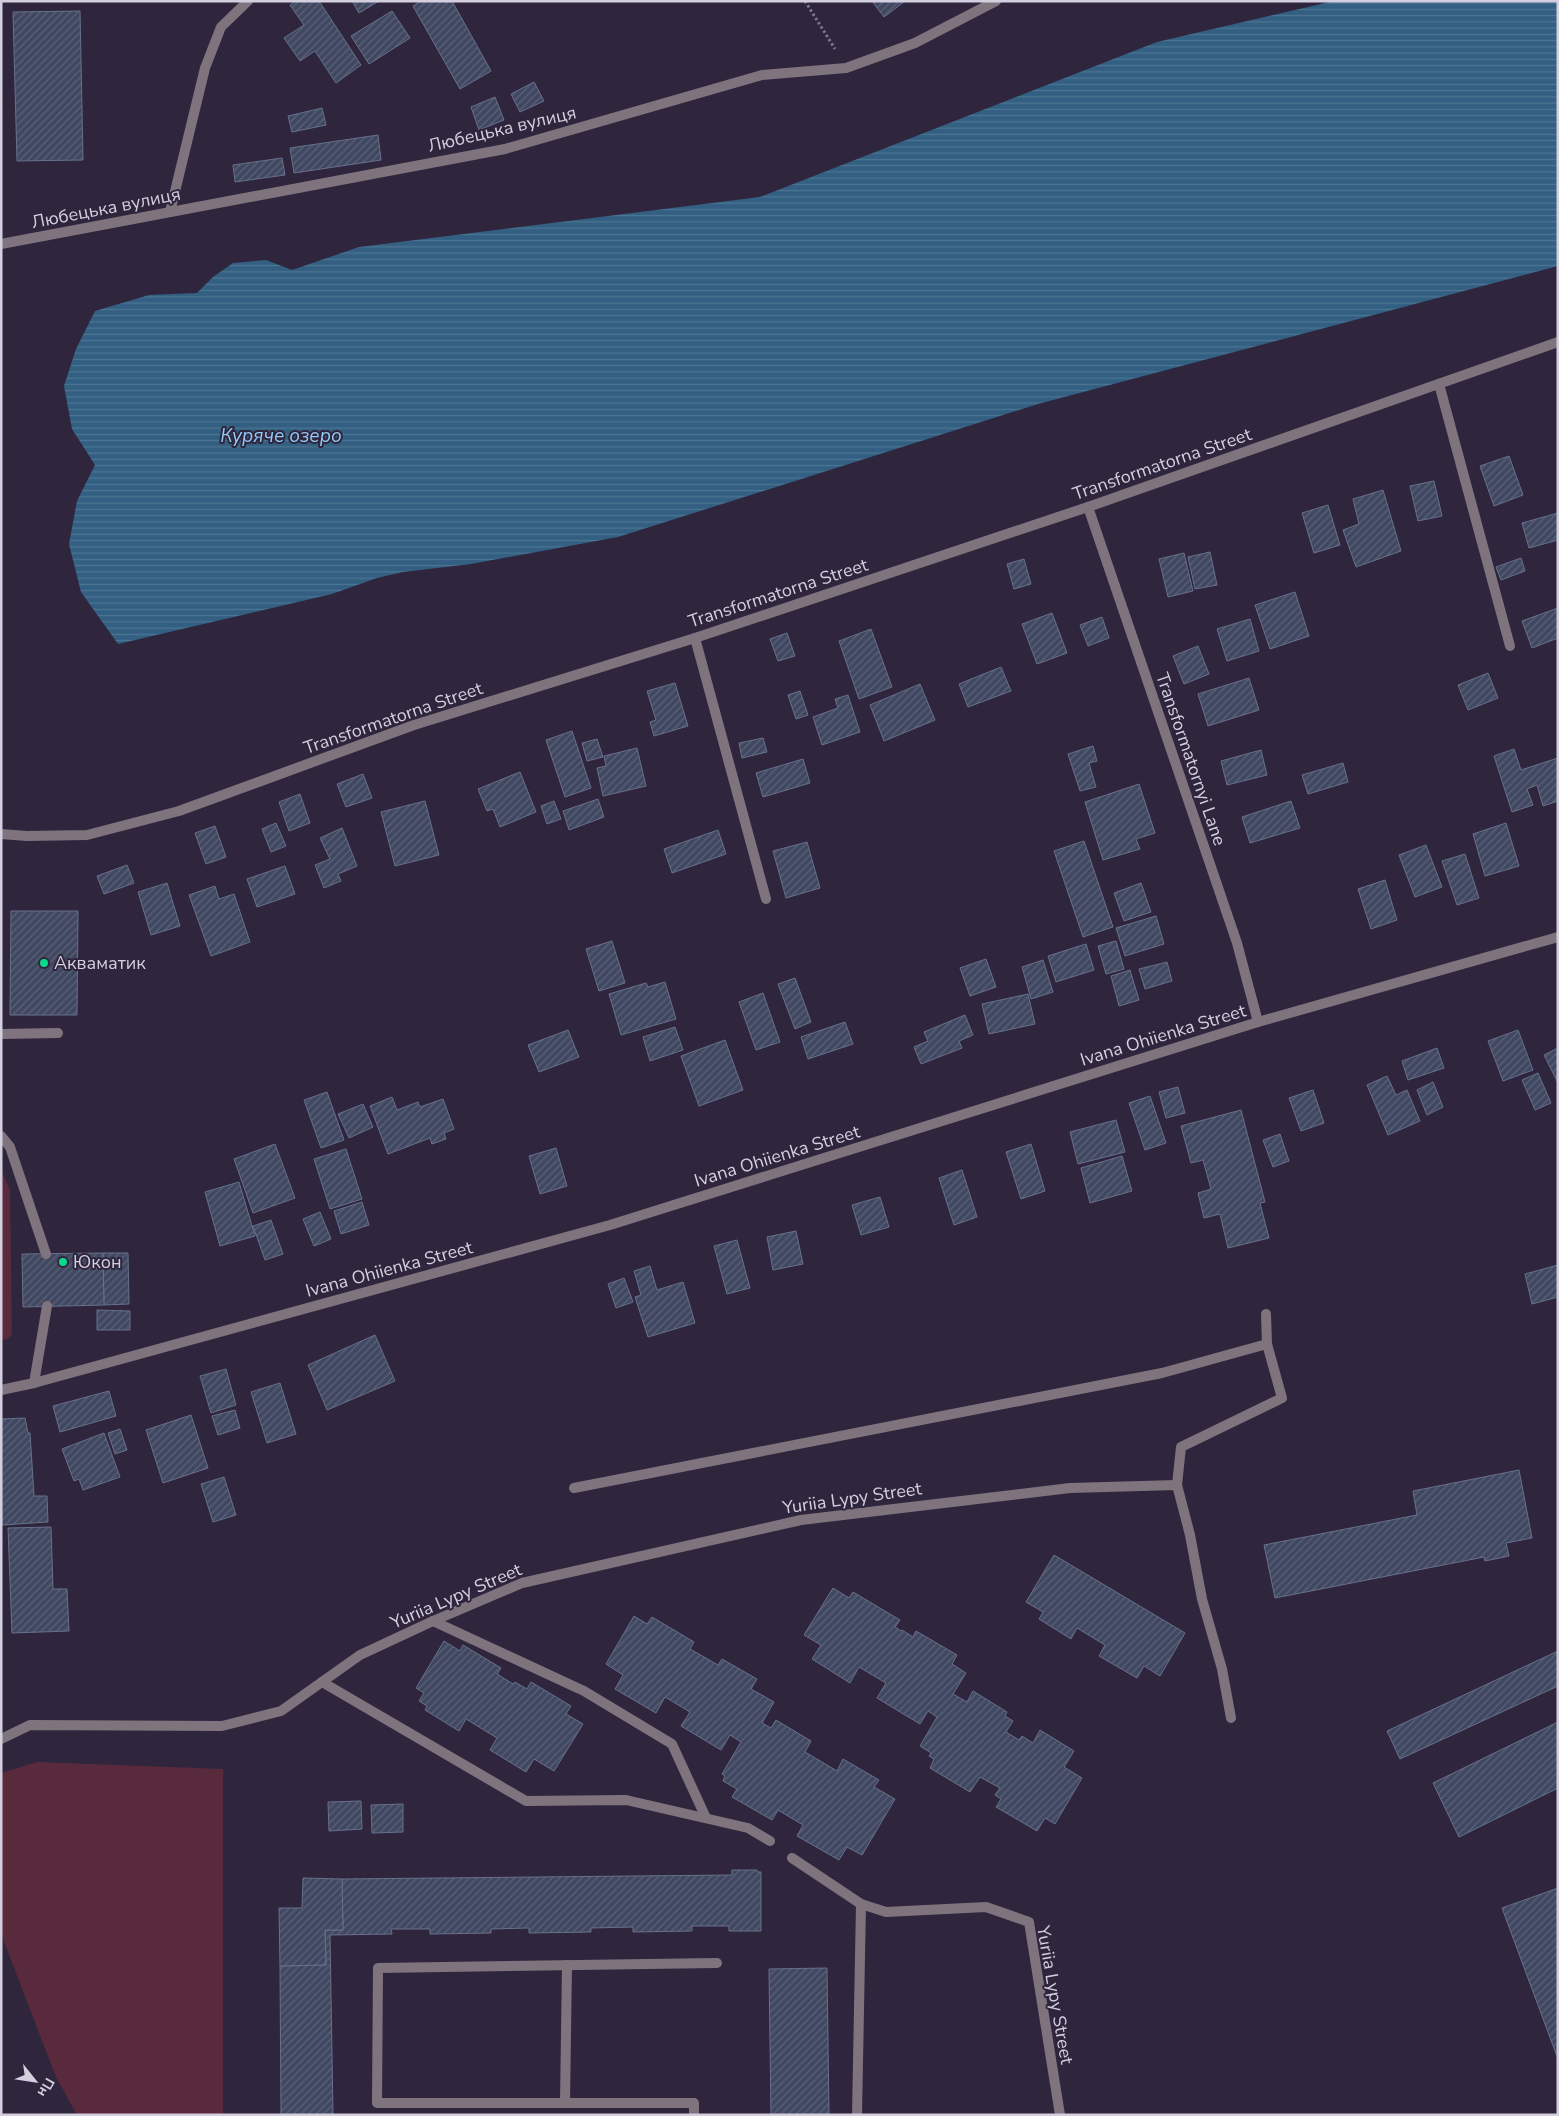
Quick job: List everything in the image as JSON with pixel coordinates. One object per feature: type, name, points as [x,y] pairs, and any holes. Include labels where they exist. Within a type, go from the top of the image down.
[{"type":"street","points":[[170,212],[206,68],[221,27],[248,1]]},
{"type":"street","name":"Любецька вулиця","points":[[1,244],[505,148],[762,75],[846,68],[914,43],[996,1]]},
{"type":"street","name":"Transformatorna Street","points":[[1,834],[27,836],[87,835],[179,811],[414,725],[695,638],[1088,507],[1558,342]]},
{"type":"street","points":[[1439,384],[1510,646]]},
{"type":"street","name":"Transformatornyi Lane","points":[[1088,507],[1237,943],[1258,1022]]},
{"type":"street","points":[[695,638],[766,899]]},
{"type":"street","name":"Ivana Ohiienka Street","points":[[1,1390],[34,1383],[610,1225],[1258,1022],[1558,936]]},
{"type":"street","points":[[1,1034],[58,1033]]},
{"type":"street","points":[[1,1136],[10,1147],[46,1254]]},
{"type":"street","points":[[34,1383],[47,1306]]},
{"type":"street","points":[[1231,1718],[1222,1669],[1202,1599],[1190,1535],[1177,1485],[1181,1447],[1282,1398],[1267,1344],[1266,1314]]},
{"type":"street","points":[[574,1488],[1162,1373],[1267,1344]]},
{"type":"street","name":"Yuriia Lypy Street","points":[[1,1739],[30,1725],[222,1726],[281,1711],[360,1655],[433,1620],[522,1583],[801,1520],[1070,1488],[1177,1485]]},
{"type":"street","points":[[433,1620],[584,1691],[672,1744],[706,1818]]},
{"type":"street","points":[[322,1682],[526,1801],[626,1800],[748,1828],[770,1842]]},
{"type":"street","name":"Yuriia Lypy Street","points":[[792,1858],[862,1904],[886,1912],[986,1907],[1029,1922],[1060,2115]]},
{"type":"street","points":[[856,2115],[862,1904]]},
{"type":"street","points":[[694,2115],[694,2104],[377,2103],[378,1968],[717,1963]]},
{"type":"street","points":[[565,2103],[567,1965]]},
{"type":"path","points":[[805,1],[846,68]]},
{"type":"shaded area","points":[[1,1169],[10,1190],[12,1334],[8,1339],[3,1340],[1,1336]]},
{"type":"shaded area","points":[[37,1762],[223,1769],[223,2115],[77,2115],[56,2077],[1,1934],[1,1773]]},
{"type":"water","name":"Куряче озеро","points":[[1334,1],[1558,1],[1558,266],[1038,404],[618,537],[471,564],[403,572],[377,578],[332,594],[118,644],[81,592],[69,544],[77,501],[95,465],[72,429],[64,386],[76,349],[95,311],[149,295],[197,293],[213,277],[233,263],[266,260],[292,270],[359,247],[760,197],[1157,42]]},
{"type":"building","points":[[296,1],[319,1],[361,65],[336,83],[315,51],[300,61],[284,38],[304,25],[290,5]]},
{"type":"building","points":[[352,1],[379,1],[359,13]]},
{"type":"building","points":[[421,1],[452,1],[491,71],[460,89],[413,6]]},
{"type":"building","points":[[872,1],[905,1],[884,17]]},
{"type":"building","points":[[80,11],[83,160],[17,161],[13,12]]},
{"type":"building","points":[[392,11],[410,38],[369,64],[351,36]]},
{"type":"building","points":[[534,82],[544,101],[520,112],[511,94]]},
{"type":"building","points":[[495,97],[504,120],[479,130],[471,107]]},
{"type":"building","points":[[322,108],[326,125],[292,132],[288,116]]},
{"type":"building","points":[[378,135],[381,160],[294,173],[290,148]]},
{"type":"building","points":[[282,158],[285,175],[235,182],[233,165]]},
{"type":"building","points":[[1509,456],[1523,495],[1494,506],[1480,466]]},
{"type":"building","points":[[1434,481],[1442,516],[1418,521],[1410,486]]},
{"type":"building","points":[[1383,490],[1401,551],[1356,567],[1343,530],[1359,524],[1353,499]]},
{"type":"building","points":[[1328,505],[1340,545],[1314,553],[1302,513]]},
{"type":"building","points":[[1558,513],[1558,540],[1529,548],[1522,523]]},
{"type":"building","points":[[1210,552],[1217,585],[1195,589],[1188,557]]},
{"type":"building","points":[[1184,553],[1193,591],[1168,597],[1159,559]]},
{"type":"building","points":[[1521,558],[1525,571],[1501,580],[1496,567]]},
{"type":"building","points":[[1024,559],[1031,584],[1014,589],[1007,564]]},
{"type":"building","points":[[1295,592],[1309,636],[1270,649],[1255,605]]},
{"type":"building","points":[[1558,608],[1558,638],[1532,648],[1522,621]]},
{"type":"building","points":[[1052,613],[1067,653],[1037,664],[1022,624]]},
{"type":"building","points":[[1102,617],[1109,638],[1088,646],[1080,625]]},
{"type":"building","points":[[1250,619],[1259,651],[1227,661],[1217,629]]},
{"type":"building","points":[[871,629],[892,687],[859,699],[839,641]]},
{"type":"building","points":[[787,633],[795,656],[778,661],[770,639]]},
{"type":"building","points":[[1198,646],[1209,674],[1184,684],[1173,656]]},
{"type":"building","points":[[1001,667],[1011,691],[968,707],[959,684]]},
{"type":"building","points":[[1488,673],[1498,698],[1468,710],[1458,685]]},
{"type":"building","points":[[1249,678],[1259,710],[1208,726],[1198,694]]},
{"type":"building","points":[[675,683],[688,726],[654,736],[650,722],[656,720],[647,691]]},
{"type":"building","points":[[920,684],[935,720],[884,741],[870,705]]},
{"type":"building","points":[[800,691],[808,715],[796,719],[788,695]]},
{"type":"building","points":[[848,695],[860,732],[822,745],[813,717],[838,708],[835,699]]},
{"type":"building","points":[[572,731],[591,788],[565,797],[546,740]]},
{"type":"building","points":[[763,738],[767,752],[742,758],[739,743]]},
{"type":"building","points":[[597,739],[603,757],[587,761],[582,743]]},
{"type":"building","points":[[1093,746],[1097,761],[1089,763],[1096,787],[1080,791],[1068,754]]},
{"type":"building","points":[[637,748],[646,786],[603,796],[597,768],[606,766],[604,756]]},
{"type":"building","points":[[1514,749],[1521,770],[1558,758],[1558,801],[1543,806],[1537,785],[1527,789],[1533,805],[1512,812],[1494,756]]},
{"type":"building","points":[[1261,750],[1267,775],[1227,785],[1221,761]]},
{"type":"building","points":[[803,759],[810,783],[763,797],[756,773]]},
{"type":"building","points":[[1343,763],[1348,782],[1308,794],[1302,775]]},
{"type":"building","points":[[520,772],[536,812],[500,827],[493,809],[487,811],[478,789]]},
{"type":"building","points":[[363,774],[372,798],[346,807],[337,784]]},
{"type":"building","points":[[1139,784],[1155,833],[1136,839],[1140,849],[1103,860],[1085,802]]},
{"type":"building","points":[[300,794],[310,823],[289,831],[279,802]]},
{"type":"building","points":[[598,799],[604,817],[569,830],[563,811]]},
{"type":"building","points":[[425,801],[439,855],[395,866],[381,812]]},
{"type":"building","points":[[554,801],[561,819],[547,824],[541,806]]},
{"type":"building","points":[[1291,801],[1300,828],[1250,843],[1242,817]]},
{"type":"building","points":[[276,823],[286,846],[271,852],[262,829]]},
{"type":"building","points":[[1506,823],[1519,866],[1485,876],[1473,834]]},
{"type":"building","points":[[215,826],[226,857],[206,864],[195,833]]},
{"type":"building","points":[[342,828],[357,866],[338,874],[341,881],[324,888],[315,865],[330,859],[320,838]]},
{"type":"building","points":[[718,830],[726,854],[672,873],[664,849]]},
{"type":"building","points":[[1084,841],[1113,927],[1083,937],[1054,851]]},
{"type":"building","points":[[807,842],[820,888],[786,898],[773,851]]},
{"type":"building","points":[[1426,845],[1442,887],[1415,897],[1399,855]]},
{"type":"building","points":[[1465,854],[1479,898],[1457,905],[1442,861]]},
{"type":"building","points":[[127,865],[134,883],[104,894],[97,876]]},
{"type":"building","points":[[285,866],[295,894],[257,907],[247,879]]},
{"type":"building","points":[[1385,880],[1397,920],[1371,929],[1358,889]]},
{"type":"building","points":[[167,883],[180,926],[151,935],[138,892]]},
{"type":"building","points":[[1141,883],[1151,912],[1124,921],[1114,893]]},
{"type":"building","points":[[215,886],[219,899],[234,894],[250,942],[211,956],[189,895]]},
{"type":"building","name":"Акваматик","points":[[11,911],[78,911],[77,1015],[10,1015]]},
{"type":"building","points":[[1156,916],[1164,944],[1125,956],[1116,928]]},
{"type":"building","points":[[612,941],[625,983],[599,991],[586,949]]},
{"type":"building","points":[[1116,941],[1124,969],[1106,974],[1098,946]]},
{"type":"building","points":[[1086,944],[1094,970],[1056,982],[1048,956]]},
{"type":"building","points":[[986,959],[996,987],[970,996],[960,968]]},
{"type":"building","points":[[1043,960],[1053,992],[1031,999],[1022,967]]},
{"type":"building","points":[[1167,962],[1172,981],[1145,989],[1139,969]]},
{"type":"building","points":[[1130,970],[1139,1000],[1119,1006],[1111,976]]},
{"type":"building","points":[[795,978],[811,1022],[795,1029],[778,984]]},
{"type":"building","points":[[665,982],[676,1019],[621,1035],[609,994],[646,983],[648,987]]},
{"type":"building","points":[[763,993],[780,1042],[756,1050],[739,1002]]},
{"type":"building","points":[[1028,994],[1035,1024],[989,1034],[982,1004]]},
{"type":"building","points":[[965,1015],[973,1035],[959,1041],[962,1048],[921,1064],[914,1047],[928,1041],[924,1032]]},
{"type":"building","points":[[845,1022],[853,1044],[808,1059],[801,1037]]},
{"type":"building","points":[[675,1027],[683,1050],[650,1061],[643,1037]]},
{"type":"building","points":[[568,1030],[579,1057],[539,1072],[528,1045]]},
{"type":"building","points":[[1518,1030],[1533,1070],[1503,1081],[1488,1041]]},
{"type":"building","points":[[725,1040],[743,1090],[699,1106],[681,1056]]},
{"type":"building","points":[[1437,1048],[1444,1068],[1408,1080],[1402,1061]]},
{"type":"building","points":[[1558,1048],[1558,1083],[1544,1055]]},
{"type":"building","points":[[1538,1073],[1551,1103],[1535,1110],[1522,1080]]},
{"type":"building","points":[[1387,1076],[1396,1095],[1407,1090],[1420,1121],[1388,1135],[1367,1085]]},
{"type":"building","points":[[1433,1082],[1443,1107],[1427,1115],[1417,1090]]},
{"type":"building","points":[[1178,1087],[1185,1113],[1166,1118],[1159,1092]]},
{"type":"building","points":[[1313,1090],[1324,1123],[1301,1131],[1289,1098]]},
{"type":"building","points":[[327,1092],[344,1140],[321,1148],[304,1100]]},
{"type":"building","points":[[1150,1096],[1166,1143],[1145,1150],[1129,1103]]},
{"type":"building","points":[[392,1097],[397,1110],[418,1102],[420,1107],[443,1099],[454,1129],[444,1133],[446,1139],[432,1144],[430,1138],[388,1154],[370,1106]]},
{"type":"building","points":[[363,1104],[373,1127],[349,1138],[338,1114]]},
{"type":"building","points":[[1241,1110],[1265,1202],[1260,1203],[1269,1238],[1228,1248],[1220,1214],[1204,1218],[1198,1193],[1211,1189],[1203,1160],[1191,1163],[1181,1126]]},
{"type":"building","points":[[1116,1120],[1125,1152],[1078,1164],[1070,1132]]},
{"type":"building","points":[[1280,1134],[1289,1161],[1273,1167],[1263,1140]]},
{"type":"building","points":[[275,1144],[295,1198],[253,1213],[234,1159]]},
{"type":"building","points":[[1031,1144],[1045,1191],[1021,1199],[1006,1152]]},
{"type":"building","points":[[556,1148],[567,1186],[540,1194],[529,1156]]},
{"type":"building","points":[[346,1149],[362,1199],[330,1209],[314,1159]]},
{"type":"building","points":[[1122,1156],[1132,1191],[1090,1203],[1081,1168]]},
{"type":"building","points":[[962,1170],[977,1217],[954,1225],[939,1178]]},
{"type":"building","points":[[239,1182],[255,1236],[220,1246],[205,1192]]},
{"type":"building","points":[[880,1197],[889,1227],[861,1235],[852,1205]]},
{"type":"building","points":[[362,1202],[369,1225],[341,1234],[334,1211]]},
{"type":"building","points":[[320,1212],[331,1239],[314,1246],[303,1219]]},
{"type":"building","points":[[271,1220],[283,1254],[265,1260],[253,1226]]},
{"type":"building","points":[[796,1231],[803,1264],[773,1270],[767,1237]]},
{"type":"building","points":[[737,1240],[750,1288],[727,1294],[714,1246]]},
{"type":"building","points":[[103,1253],[128,1253],[129,1304],[104,1305]]},
{"type":"building","points":[[103,1253],[104,1305],[23,1307],[22,1254]]},
{"type":"building","points":[[1558,1265],[1558,1297],[1532,1304],[1525,1274]]},
{"type":"building","points":[[650,1266],[657,1290],[683,1282],[695,1323],[648,1337],[635,1297],[641,1295],[634,1271]]},
{"type":"building","points":[[624,1278],[633,1302],[616,1308],[608,1284]]},
{"type":"building","points":[[97,1310],[130,1311],[130,1330],[97,1330]]},
{"type":"building","points":[[375,1335],[395,1381],[327,1410],[308,1365]]},
{"type":"building","points":[[226,1369],[236,1405],[211,1413],[200,1376]]},
{"type":"building","points":[[280,1383],[296,1434],[267,1443],[251,1392]]},
{"type":"building","points":[[109,1391],[116,1416],[60,1432],[53,1406]]},
{"type":"building","points":[[235,1410],[240,1428],[218,1435],[212,1416]]},
{"type":"building","points":[[191,1415],[208,1468],[163,1483],[146,1430]]},
{"type":"building","points":[[25,1418],[28,1433],[30,1433],[34,1496],[47,1496],[48,1522],[2,1525],[1,1419]]},
{"type":"building","points":[[120,1429],[127,1450],[115,1454],[108,1433]]},
{"type":"building","points":[[104,1433],[120,1477],[83,1490],[79,1479],[74,1481],[62,1449]]},
{"type":"building","points":[[1519,1470],[1532,1538],[1506,1543],[1509,1556],[1485,1561],[1484,1557],[1275,1598],[1264,1545],[1417,1515],[1413,1491]]},
{"type":"building","points":[[224,1477],[236,1515],[213,1522],[201,1484]]},
{"type":"building","points":[[51,1527],[53,1589],[67,1589],[69,1631],[12,1633],[8,1528]]},
{"type":"building","points":[[1054,1555],[1185,1633],[1160,1676],[1144,1666],[1137,1678],[1099,1656],[1105,1645],[1077,1628],[1071,1639],[1039,1619],[1043,1612],[1026,1602]]},
{"type":"building","points":[[833,1588],[849,1598],[853,1592],[900,1620],[895,1627],[901,1631],[913,1637],[916,1631],[957,1655],[952,1664],[966,1673],[953,1694],[967,1702],[973,1691],[1007,1712],[1005,1716],[1013,1721],[1006,1732],[1019,1740],[1022,1736],[1033,1743],[1040,1730],[1074,1751],[1064,1767],[1082,1778],[1055,1824],[1045,1818],[1037,1831],[996,1807],[1001,1799],[995,1795],[1000,1788],[980,1777],[970,1792],[930,1768],[934,1759],[929,1756],[931,1753],[920,1746],[937,1717],[928,1711],[920,1724],[877,1698],[886,1683],[859,1667],[850,1683],[812,1659],[821,1645],[804,1635]]},
{"type":"building","points":[[634,1616],[647,1624],[652,1617],[694,1642],[690,1649],[718,1665],[722,1659],[757,1679],[751,1689],[774,1702],[762,1723],[771,1728],[776,1720],[811,1741],[805,1752],[837,1771],[843,1759],[879,1780],[874,1787],[895,1799],[862,1855],[847,1847],[839,1860],[797,1836],[803,1825],[778,1810],[772,1820],[732,1797],[737,1789],[723,1781],[725,1776],[722,1774],[741,1742],[730,1735],[721,1750],[681,1726],[690,1712],[665,1697],[656,1713],[615,1689],[623,1675],[606,1664]]},
{"type":"building","points":[[444,1641],[460,1651],[463,1645],[501,1668],[497,1674],[513,1684],[515,1682],[527,1689],[531,1682],[571,1706],[566,1714],[583,1724],[554,1771],[534,1759],[526,1772],[490,1750],[497,1738],[466,1719],[459,1731],[425,1710],[427,1706],[419,1701],[424,1693],[416,1688]]},
{"type":"building","points":[[1558,1651],[1558,1686],[1400,1759],[1387,1731]]},
{"type":"building","points":[[1558,1722],[1558,1788],[1459,1837],[1433,1783]]},
{"type":"building","points":[[361,1801],[362,1829],[329,1831],[328,1802]]},
{"type":"building","points":[[403,1804],[403,1832],[372,1833],[371,1805]]},
{"type":"building","points":[[732,1870],[757,1870],[757,1872],[761,1872],[761,1931],[729,1931],[729,1926],[692,1926],[692,1931],[633,1932],[633,1927],[591,1928],[591,1932],[529,1933],[529,1928],[491,1929],[491,1933],[430,1934],[430,1929],[391,1929],[392,1934],[330,1935],[333,2115],[281,2115],[280,1966],[326,1965],[325,1930],[343,1930],[342,1879],[732,1875]]},
{"type":"building","points":[[303,1878],[342,1879],[343,1930],[325,1930],[326,1965],[280,1966],[279,1908],[302,1908]]},
{"type":"building","points":[[1558,1888],[1558,2059],[1502,1908]]},
{"type":"building","points":[[827,1968],[829,2115],[771,2115],[769,1969]]},
{"type":"place","name":"Акваматик","points":[[44,963]]},
{"type":"place","name":"Юкон","points":[[63,1262]]}]
